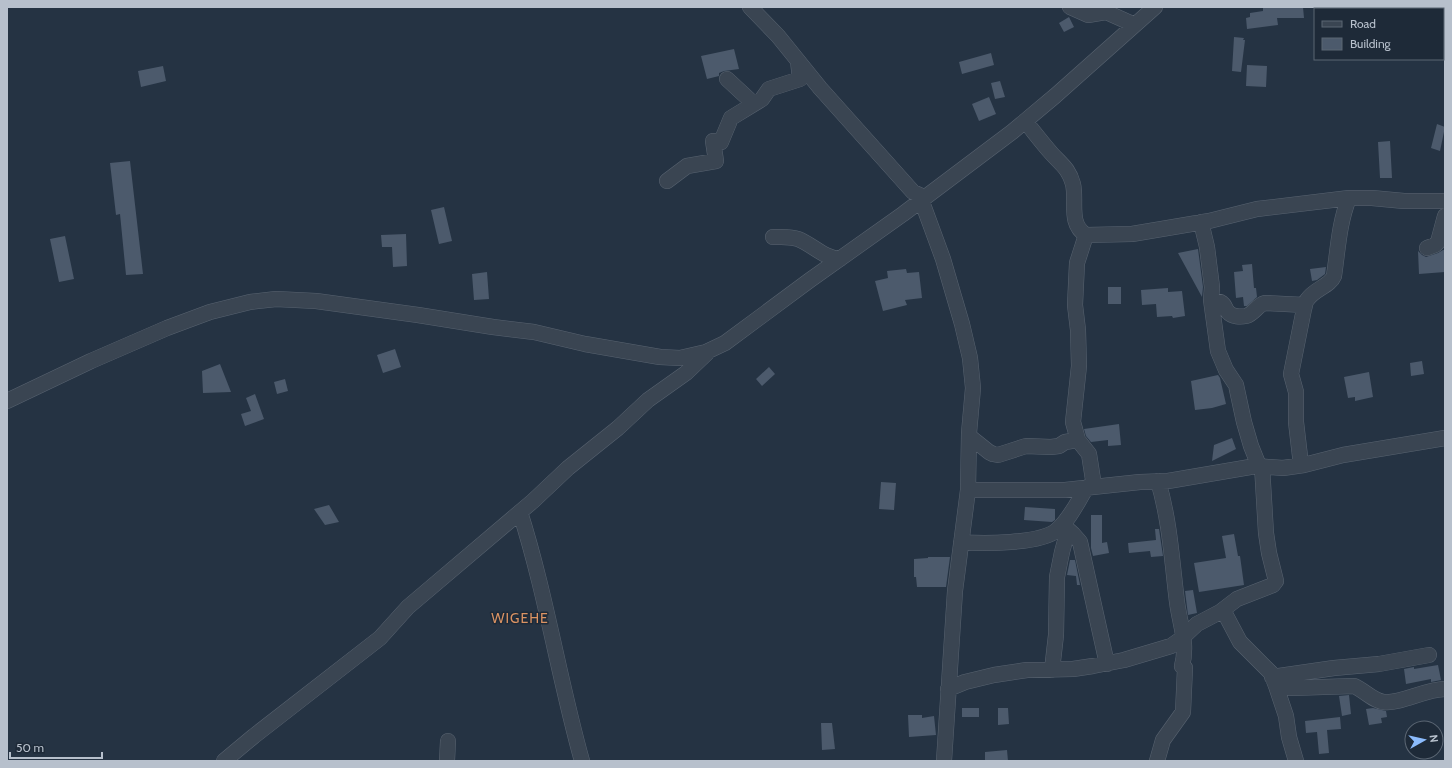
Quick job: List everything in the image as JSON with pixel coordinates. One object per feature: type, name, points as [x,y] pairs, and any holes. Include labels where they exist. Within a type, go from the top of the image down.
[{"type":"street","points":[[750,7],[778,36],[820,88],[913,192],[923,198],[962,324],[970,358],[974,388],[969,436],[968,490],[955,591],[944,761]]},
{"type":"street","points":[[1070,7],[1088,15],[1104,9],[1135,25]]},
{"type":"street","points":[[7,401],[91,361],[167,328],[210,312],[250,302],[276,299],[316,301],[534,332],[585,344],[660,357],[680,358],[709,351],[725,343],[923,198],[1025,121],[1056,96],[1155,7]]},
{"type":"street","points":[[668,181],[686,166],[716,161],[713,141],[721,142],[731,118],[762,99],[769,89],[800,79],[798,61]]},
{"type":"street","points":[[727,79],[754,104]]},
{"type":"street","points":[[1025,121],[1052,154],[1066,167],[1073,184],[1074,217],[1081,232],[1086,235],[1132,234],[1202,222],[1257,209],[1349,198],[1372,198],[1404,201],[1445,201]]},
{"type":"street","points":[[1301,465],[1296,422],[1296,392],[1291,374],[1307,300],[1317,289],[1332,281],[1341,228],[1349,198]]},
{"type":"street","points":[[1427,248],[1437,244],[1445,216]]},
{"type":"street","points":[[948,689],[965,682],[994,675],[1027,670],[1073,669],[1107,664],[1171,646],[1197,624],[1223,610],[1237,599],[1273,585],[1276,580],[1269,553],[1266,533],[1261,466],[1251,446],[1236,385],[1226,370],[1220,356],[1211,301],[1212,287],[1207,247],[1202,222]]},
{"type":"street","points":[[1052,670],[1056,635],[1057,577],[1066,528],[1090,487],[1089,454],[1078,440],[1072,422],[1079,366],[1078,330],[1075,305],[1077,263],[1086,235]]},
{"type":"street","points":[[773,237],[792,238],[804,242],[833,259],[840,259]]},
{"type":"street","points":[[1211,301],[1223,303],[1230,315],[1241,316],[1252,314],[1260,305],[1265,303],[1305,305]]},
{"type":"street","points":[[224,761],[380,638],[408,607],[520,512],[568,468],[618,428],[648,400],[686,373],[709,351]]},
{"type":"street","points":[[969,436],[989,452],[998,455],[1026,446],[1051,447],[1059,446],[1065,442],[1078,440]]},
{"type":"street","points":[[968,490],[1065,490],[1188,478],[1261,466],[1283,468],[1343,455],[1445,438]]},
{"type":"street","points":[[1157,761],[1163,740],[1183,712],[1185,668],[1182,666],[1185,656],[1184,636],[1177,605],[1166,515],[1158,481]]},
{"type":"street","points":[[520,512],[536,566],[573,730],[582,761]]},
{"type":"street","points":[[961,542],[978,544],[1009,543],[1046,536],[1066,528]]},
{"type":"street","points":[[1066,528],[1080,542],[1107,664]]},
{"type":"street","points":[[1223,610],[1240,642],[1271,673],[1286,716],[1289,737],[1296,761]]},
{"type":"street","points":[[1274,681],[1334,668],[1386,664],[1429,656]]},
{"type":"street","points":[[1274,681],[1292,688],[1354,686],[1376,700],[1384,702],[1391,702],[1423,693],[1445,689]]},
{"type":"street","points":[[447,761],[448,741]]},
{"type":"building","points":[[1263,7],[1303,7],[1304,18],[1277,18],[1278,25],[1247,29],[1246,18],[1250,17],[1250,13],[1263,11]]},
{"type":"building","points":[[1069,17],[1074,27],[1064,32],[1059,23]]},
{"type":"building","points":[[1234,37],[1244,38],[1243,40],[1245,40],[1241,72],[1232,71]]},
{"type":"building","points":[[734,49],[739,69],[724,71],[719,73],[719,76],[707,79],[701,56]]},
{"type":"building","points":[[991,53],[994,65],[962,74],[959,62]]},
{"type":"building","points":[[1247,65],[1267,66],[1266,87],[1246,86]]},
{"type":"building","points":[[163,66],[166,81],[141,87],[138,71]]},
{"type":"building","points":[[1000,81],[1005,97],[995,99],[991,83]]},
{"type":"building","points":[[989,97],[996,114],[979,121],[972,104]]},
{"type":"building","points":[[1437,124],[1445,127],[1440,151],[1431,148]]},
{"type":"building","points":[[1390,141],[1392,178],[1380,178],[1378,142]]},
{"type":"building","points":[[130,161],[143,274],[126,275],[120,214],[116,215],[110,163]]},
{"type":"building","points":[[444,207],[452,241],[439,244],[431,210]]},
{"type":"building","points":[[406,234],[407,266],[393,267],[392,247],[382,247],[381,235]]},
{"type":"building","points":[[65,236],[74,279],[59,282],[50,239]]},
{"type":"building","points":[[1198,249],[1203,287],[1202,297],[1178,253]]},
{"type":"building","points":[[1445,250],[1445,272],[1419,274],[1418,251],[1426,257]]},
{"type":"building","points":[[1252,264],[1254,288],[1256,288],[1257,297],[1247,306],[1244,306],[1243,297],[1236,298],[1234,272],[1243,271],[1242,265]]},
{"type":"building","points":[[1326,267],[1325,274],[1317,280],[1312,281],[1310,269]]},
{"type":"building","points":[[906,269],[907,273],[919,272],[922,298],[905,300],[907,305],[883,311],[875,281],[888,278],[887,271]]},
{"type":"building","points":[[487,272],[489,299],[474,300],[472,274]]},
{"type":"building","points":[[1108,287],[1121,287],[1121,304],[1108,304]]},
{"type":"building","points":[[1168,288],[1168,292],[1182,291],[1185,316],[1173,318],[1172,316],[1157,317],[1156,304],[1142,305],[1141,290]]},
{"type":"building","points":[[395,349],[401,367],[383,373],[377,355]]},
{"type":"building","points":[[1422,361],[1424,374],[1411,376],[1410,363]]},
{"type":"building","points":[[220,364],[231,392],[203,393],[202,371]]},
{"type":"building","points":[[769,367],[775,374],[762,386],[756,379]]},
{"type":"building","points":[[1369,372],[1373,397],[1355,401],[1355,397],[1348,398],[1344,377]]},
{"type":"building","points":[[1218,375],[1226,404],[1212,408],[1195,410],[1191,381]]},
{"type":"building","points":[[285,379],[288,391],[277,394],[274,382]]},
{"type":"building","points":[[255,394],[264,419],[245,426],[241,414],[251,411],[246,398]]},
{"type":"building","points":[[1119,424],[1121,445],[1108,446],[1108,440],[1091,442],[1086,436],[1084,429]]},
{"type":"building","points":[[1232,438],[1236,449],[1212,461],[1214,445]]},
{"type":"building","points":[[881,482],[896,483],[894,510],[879,509]]},
{"type":"building","points":[[329,505],[339,522],[325,525],[314,509]]},
{"type":"building","points":[[1025,507],[1055,509],[1055,520],[1052,522],[1024,520]]},
{"type":"building","points":[[1091,515],[1102,515],[1102,543],[1107,542],[1109,553],[1093,556],[1091,548]]},
{"type":"building","points":[[1155,529],[1159,529],[1163,556],[1151,557],[1150,551],[1129,553],[1128,543],[1156,540]]},
{"type":"building","points":[[1234,534],[1238,556],[1240,556],[1244,585],[1199,592],[1194,563],[1226,558],[1222,536]]},
{"type":"building","points":[[928,557],[950,557],[946,587],[917,587],[916,577],[914,577],[914,559]]},
{"type":"building","points":[[1070,560],[1075,560],[1080,585],[1077,585],[1076,576],[1067,575]]},
{"type":"building","points":[[1193,590],[1197,613],[1188,615],[1185,591]]},
{"type":"building","points":[[1438,665],[1441,680],[1431,682],[1431,679],[1406,684],[1404,669]]},
{"type":"building","points":[[1349,695],[1351,714],[1342,716],[1339,696]]},
{"type":"building","points":[[962,708],[979,708],[979,717],[962,717]]},
{"type":"building","points":[[998,708],[1008,708],[1009,724],[998,725]]},
{"type":"building","points":[[1373,708],[1386,711],[1387,717],[1381,718],[1382,723],[1369,725],[1366,709]]},
{"type":"building","points":[[908,715],[922,715],[922,718],[934,716],[936,735],[909,737]]},
{"type":"building","points":[[1340,717],[1341,729],[1327,730],[1329,753],[1319,754],[1317,732],[1306,733],[1305,721]]},
{"type":"building","points":[[821,723],[832,723],[835,749],[822,750]]},
{"type":"building","points":[[1007,750],[1008,761],[985,761],[985,752]]},
{"type":"district","name":"WIGEHE","points":[[520,618]]}]
